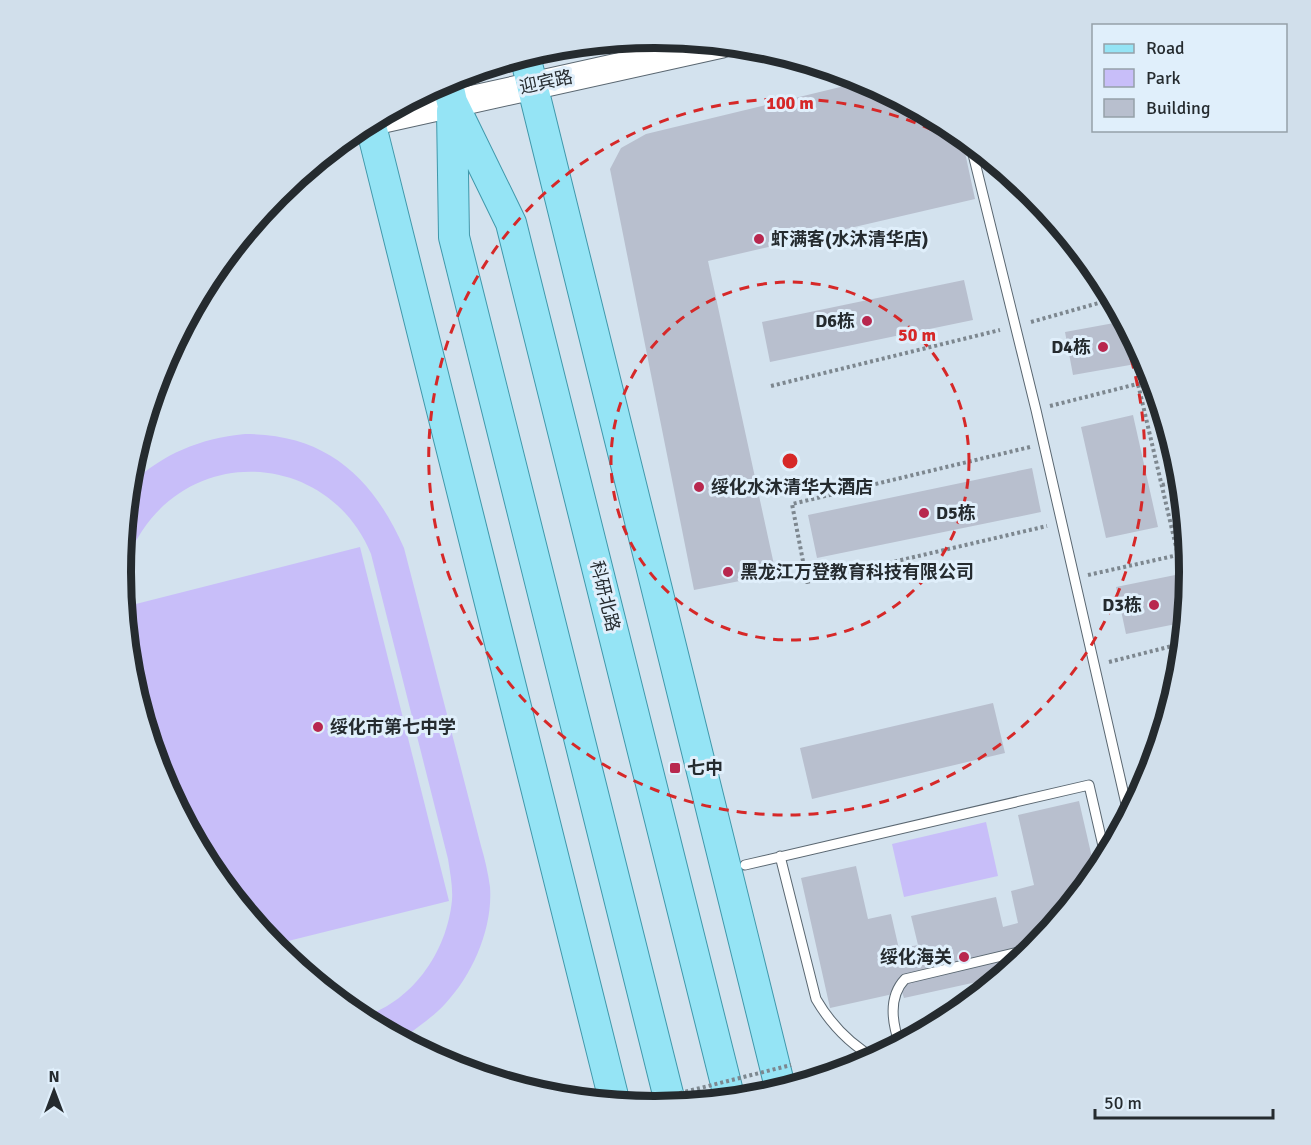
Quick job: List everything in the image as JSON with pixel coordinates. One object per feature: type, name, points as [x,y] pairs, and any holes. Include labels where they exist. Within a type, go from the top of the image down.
[{"type":"main road","name":"迎宾路","points":[[449,91],[532,85],[696,50]]},
{"type":"main road","points":[[527,64],[786,1078]]},
{"type":"main road","points":[[449,91],[454,237],[669,1097]]},
{"type":"main road","name":"科研北路","points":[[449,91],[511,224],[728,1092]]},
{"type":"main road","points":[[372,131],[613,1095]]},
{"type":"lane","points":[[973,155],[1036,410],[1126,803]]},
{"type":"lane","points":[[745,865],[1089,785],[1103,846]]},
{"type":"lane","points":[[780,856],[816,999],[835,1026],[867,1052]]},
{"type":"lane","points":[[898,1037],[893,1021],[893,1009],[896,993],[905,979],[1016,953]]},
{"type":"path","points":[[771,386],[1016,326],[1105,301]]},
{"type":"path","points":[[1036,410],[1144,383]]},
{"type":"path","points":[[1075,578],[1178,555],[1138,384]]},
{"type":"path","points":[[1044,444],[792,504],[807,582],[1062,523]]},
{"type":"path","points":[[1162,485],[1172,483]]},
{"type":"path","points":[[1096,666],[1175,645]]},
{"type":"path","points":[[683,1096],[786,1078]]},
{"type":"green space","points":[[245,434],[274,436],[300,442],[322,451],[343,464],[361,480],[377,500],[404,548],[484,856],[490,887],[488,918],[472,965],[455,992],[441,1008],[408,1035],[371,1013],[395,1001],[410,988],[434,957],[449,920],[452,885],[448,859],[371,554],[352,521],[327,497],[297,480],[264,472],[230,473],[197,483],[167,502],[142,531],[132,549],[140,476],[183,449],[228,436]]},
{"type":"green space","points":[[360,547],[449,901],[284,942],[239,892],[219,864],[201,835],[171,773],[159,741],[141,673],[132,605]]},
{"type":"green space","points":[[986,822],[998,876],[904,897],[892,844]]},
{"type":"building","points":[[848,85],[918,118],[964,148],[975,199],[708,261],[776,574],[694,590],[610,169],[621,148],[646,134]]},
{"type":"building","name":"D6栋","points":[[964,280],[973,320],[770,362],[762,322]]},
{"type":"building","name":"D4栋","points":[[1116,323],[1136,364],[1073,375],[1065,332]]},
{"type":"building","points":[[1133,415],[1158,527],[1106,538],[1081,427]]},
{"type":"building","name":"D5栋","points":[[1032,468],[1041,512],[817,558],[808,515]]},
{"type":"building","name":"D3栋","points":[[1180,574],[1178,624],[1126,634],[1116,587]]},
{"type":"building","points":[[993,703],[1005,753],[812,799],[800,748]]},
{"type":"building","points":[[1079,801],[1093,862],[1072,892],[1026,943],[986,980],[904,998],[902,992],[830,1008],[801,878],[856,866],[868,919],[891,914],[899,949],[918,945],[911,916],[996,897],[1003,927],[1018,923],[1011,891],[1034,885],[1018,815]]},
{"type":"place","name":"虾满客(水沐清华店)","points":[[759,239]]},
{"type":"place","name":"D6栋","points":[[867,321]]},
{"type":"place","name":"D4栋","points":[[1103,347]]},
{"type":"place","name":"绥化水沐清华大酒店","points":[[699,487]]},
{"type":"place","name":"D5栋","points":[[924,513]]},
{"type":"place","name":"黑龙江万登教育科技有限公司","points":[[728,572]]},
{"type":"place","name":"D3栋","points":[[1154,605]]},
{"type":"place","name":"绥化市第七中学","points":[[318,727]]},
{"type":"place","name":"七中","points":[[675,768]]},
{"type":"place","name":"绥化海关","points":[[964,957]]}]
